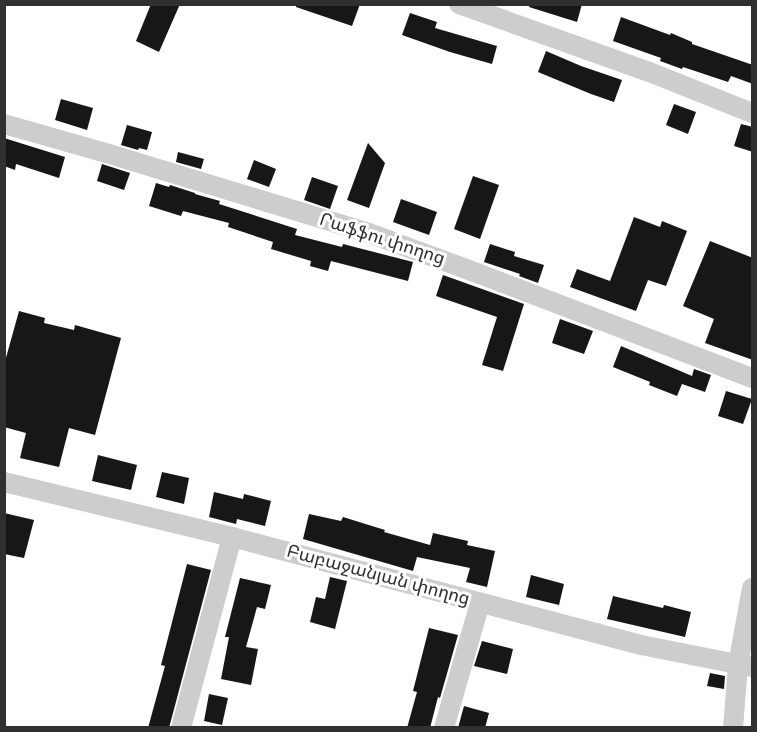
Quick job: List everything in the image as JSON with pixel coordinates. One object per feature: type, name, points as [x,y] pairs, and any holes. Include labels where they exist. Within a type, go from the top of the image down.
[{"type":"street","points":[[459,4],[652,73],[753,113]]},
{"type":"street","name":"Րաֆֆու փողոց","points":[[4,123],[366,232],[753,378]]},
{"type":"street","name":"Բաբաջանյան փողոց","points":[[4,482],[232,537],[641,645],[745,666]]},
{"type":"street","points":[[181,728],[232,537]]},
{"type":"street","points":[[733,728],[745,666],[753,588]]},
{"type":"street","points":[[444,728],[480,603]]},
{"type":"building","points":[[151,4],[180,4],[159,52],[136,41]]},
{"type":"building","points":[[296,4],[360,4],[352,26],[296,7]]},
{"type":"building","points":[[530,4],[582,4],[577,22],[529,7]]},
{"type":"building","points":[[410,13],[437,22],[435,28],[497,46],[492,64],[402,35]]},
{"type":"building","points":[[621,17],[670,35],[671,33],[692,44],[753,65],[753,84],[731,76],[728,82],[683,67],[682,69],[660,61],[661,58],[613,41]]},
{"type":"building","points":[[546,51],[622,80],[614,102],[538,72]]},
{"type":"building","points":[[61,99],[93,108],[87,130],[55,120]]},
{"type":"building","points":[[674,104],[696,112],[688,134],[666,125]]},
{"type":"building","points":[[741,124],[753,127],[753,152],[734,146]]},
{"type":"building","points":[[127,125],[152,132],[147,150],[121,145]]},
{"type":"building","points":[[4,138],[65,157],[59,178],[16,164],[15,170],[4,166]]},
{"type":"building","points":[[368,143],[385,163],[369,208],[347,200]]},
{"type":"building","points":[[178,152],[204,159],[201,169],[176,162]]},
{"type":"building","points":[[254,160],[276,169],[269,187],[247,179]]},
{"type":"building","points":[[102,164],[130,173],[124,190],[97,181]]},
{"type":"building","points":[[473,176],[499,185],[480,239],[454,229]]},
{"type":"building","points":[[312,177],[338,186],[330,209],[304,200]]},
{"type":"building","points":[[156,183],[169,187],[170,185],[220,201],[219,204],[297,229],[295,235],[342,247],[343,244],[413,262],[408,281],[331,261],[328,271],[310,266],[311,261],[271,249],[273,242],[228,227],[229,223],[183,211],[181,216],[149,206]]},
{"type":"building","points":[[401,199],[437,212],[429,235],[393,222]]},
{"type":"building","points":[[634,217],[660,227],[662,221],[687,231],[666,286],[648,280],[636,311],[570,287],[577,269],[610,281]]},
{"type":"building","points":[[710,241],[753,258],[753,360],[705,343],[714,319],[683,306]]},
{"type":"building","points":[[490,244],[515,252],[514,256],[544,265],[538,283],[519,276],[520,274],[484,262]]},
{"type":"building","points":[[443,275],[524,304],[503,371],[482,365],[497,317],[436,296]]},
{"type":"building","points":[[19,311],[45,318],[44,323],[74,330],[75,325],[121,338],[95,435],[69,428],[59,467],[20,458],[26,433],[4,427],[4,365]]},
{"type":"building","points":[[560,319],[593,331],[584,354],[552,343]]},
{"type":"building","points":[[621,346],[692,376],[694,369],[711,375],[705,392],[682,384],[677,396],[613,367]]},
{"type":"building","points":[[726,391],[752,399],[743,424],[718,416]]},
{"type":"building","points":[[98,455],[137,465],[131,490],[92,481]]},
{"type":"building","points":[[162,472],[189,478],[184,504],[156,497]]},
{"type":"building","points":[[214,492],[243,499],[244,494],[271,501],[265,526],[237,519],[236,524],[209,517]]},
{"type":"building","points":[[4,513],[34,520],[24,558],[4,554]]},
{"type":"building","points":[[309,514],[341,521],[343,517],[430,545],[433,533],[468,541],[467,545],[495,551],[487,587],[466,582],[470,568],[417,557],[413,571],[303,539]]},
{"type":"building","points":[[187,564],[211,570],[169,728],[148,728],[165,666],[161,665]]},
{"type":"building","points":[[531,575],[564,584],[559,605],[526,597]]},
{"type":"building","points":[[330,577],[347,581],[335,629],[310,622],[316,597],[325,599]]},
{"type":"building","points":[[240,578],[271,585],[265,609],[257,607],[246,647],[258,649],[251,685],[221,679],[229,637],[225,637]]},
{"type":"building","points":[[613,596],[691,612],[685,637],[607,619]]},
{"type":"building","points":[[429,628],[458,635],[430,728],[407,728],[417,692],[413,691]]},
{"type":"building","points":[[482,641],[513,649],[507,674],[474,666]]},
{"type":"building","points":[[710,673],[725,676],[724,689],[707,686]]},
{"type":"building","points":[[209,694],[228,698],[222,725],[204,721]]},
{"type":"building","points":[[464,706],[489,713],[485,728],[458,728]]}]
